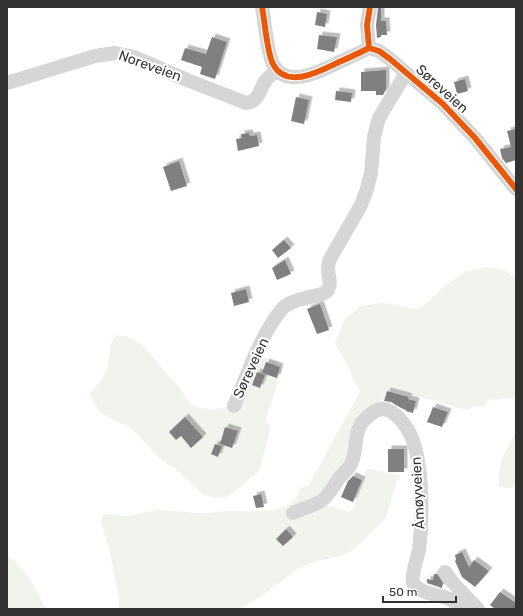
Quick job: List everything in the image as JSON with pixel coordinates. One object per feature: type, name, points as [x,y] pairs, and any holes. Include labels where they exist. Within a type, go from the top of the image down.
[{"type":"street","points":[[262,7],[270,58],[277,70],[290,77],[307,76],[369,48],[367,25],[370,7]]},
{"type":"street","name":"Søreveien","points":[[369,48],[379,51],[443,104],[475,138],[516,189]]},
{"type":"street","name":"Noreveien","points":[[7,83],[95,56],[108,53],[121,53],[246,103],[251,103],[257,98],[267,79],[277,70]]},
{"type":"street","name":"Søreveien","points":[[234,406],[258,350],[282,309],[293,301],[319,295],[327,292],[329,289],[328,269],[330,259],[361,205],[367,189],[374,137],[379,118],[406,73]]},
{"type":"street","name":"Åmøyveien","points":[[293,514],[311,507],[322,500],[349,466],[353,458],[359,428],[364,419],[379,409],[387,409],[392,411],[405,425],[412,438],[419,473],[421,526],[413,583],[420,590],[457,602],[466,609]]},
{"type":"street","points":[[445,572],[454,584],[478,609]]},
{"type":"shaded area","points":[[488,267],[506,271],[516,279],[516,398],[490,400],[486,402],[484,407],[475,406],[467,410],[395,390],[390,390],[386,393],[323,501],[327,505],[349,512],[353,509],[367,469],[401,476],[398,479],[385,519],[354,549],[341,556],[318,561],[299,568],[260,597],[239,609],[119,609],[119,600],[109,548],[101,520],[103,515],[108,514],[127,516],[157,510],[205,513],[262,511],[273,510],[291,503],[297,496],[300,487],[308,486],[360,392],[349,368],[335,344],[345,318],[357,310],[359,306],[382,303],[415,309],[419,308],[427,303],[447,284],[466,271]]},
{"type":"shaded area","points":[[116,335],[132,339],[145,348],[168,376],[177,384],[191,404],[203,409],[218,409],[226,407],[256,354],[281,366],[281,371],[266,420],[271,428],[261,463],[262,465],[257,473],[226,497],[216,498],[202,494],[176,469],[161,460],[128,426],[106,416],[99,411],[89,394],[105,374],[111,343]]},
{"type":"shaded area","points":[[516,434],[516,485],[508,488],[499,487],[498,480],[502,459]]},
{"type":"shaded area","points":[[7,555],[30,579],[46,609],[7,609]]},
{"type":"building","points":[[378,7],[381,7],[381,21],[386,21],[387,35],[381,35],[381,37],[377,38],[376,25]]},
{"type":"building","points":[[317,12],[327,14],[325,27],[315,25]]},
{"type":"building","points":[[319,35],[337,37],[334,52],[317,49]]},
{"type":"building","points":[[212,37],[227,42],[215,79],[200,74],[202,67],[181,60],[185,48],[206,54]]},
{"type":"building","points":[[386,70],[386,89],[383,95],[376,95],[376,91],[361,91],[361,72]]},
{"type":"building","points":[[465,79],[468,91],[457,94],[454,82]]},
{"type":"building","points":[[336,91],[352,93],[351,102],[335,100]]},
{"type":"building","points":[[296,97],[309,100],[304,124],[291,121]]},
{"type":"building","points":[[516,129],[516,160],[506,163],[502,158],[500,149],[511,147],[507,131]]},
{"type":"building","points":[[249,133],[250,136],[257,135],[259,146],[238,151],[236,139],[242,138],[241,134]]},
{"type":"building","points":[[179,161],[187,186],[171,191],[163,167]]},
{"type":"building","points":[[284,240],[291,248],[278,258],[272,250]]},
{"type":"building","points":[[285,260],[291,274],[277,280],[272,268]]},
{"type":"building","points":[[246,289],[249,302],[234,306],[231,293]]},
{"type":"building","points":[[320,304],[329,330],[317,334],[307,309]]},
{"type":"building","points":[[266,362],[280,367],[277,378],[262,373]]},
{"type":"building","points":[[257,372],[265,375],[260,388],[252,385]]},
{"type":"building","points":[[387,391],[409,397],[408,399],[416,401],[413,413],[406,411],[391,402],[384,401]]},
{"type":"building","points":[[433,407],[448,412],[442,427],[427,422]]},
{"type":"building","points":[[185,417],[203,437],[191,448],[181,436],[176,440],[169,432]]},
{"type":"building","points":[[225,427],[238,431],[232,448],[220,444]]},
{"type":"building","points":[[215,444],[222,446],[218,457],[211,454]]},
{"type":"building","points":[[388,449],[404,449],[404,472],[388,472]]},
{"type":"building","points":[[353,476],[362,480],[353,502],[341,497],[348,481]]},
{"type":"building","points":[[261,494],[264,507],[256,508],[253,496]]},
{"type":"building","points":[[286,529],[293,537],[283,546],[276,539]]},
{"type":"building","points":[[462,552],[469,567],[474,560],[489,571],[475,587],[462,577],[455,561],[455,555]]},
{"type":"building","points":[[434,574],[437,574],[443,583],[442,588],[427,583],[427,579],[433,580]]},
{"type":"building","points":[[500,592],[516,603],[516,609],[495,609],[490,605]]},
{"type":"cycle path","points":[[262,7],[271,59],[279,72],[286,76],[304,76],[323,70],[369,48]]},
{"type":"cycle path","points":[[370,7],[367,25],[369,48],[379,51],[390,59],[443,104],[475,138],[516,189]]}]
